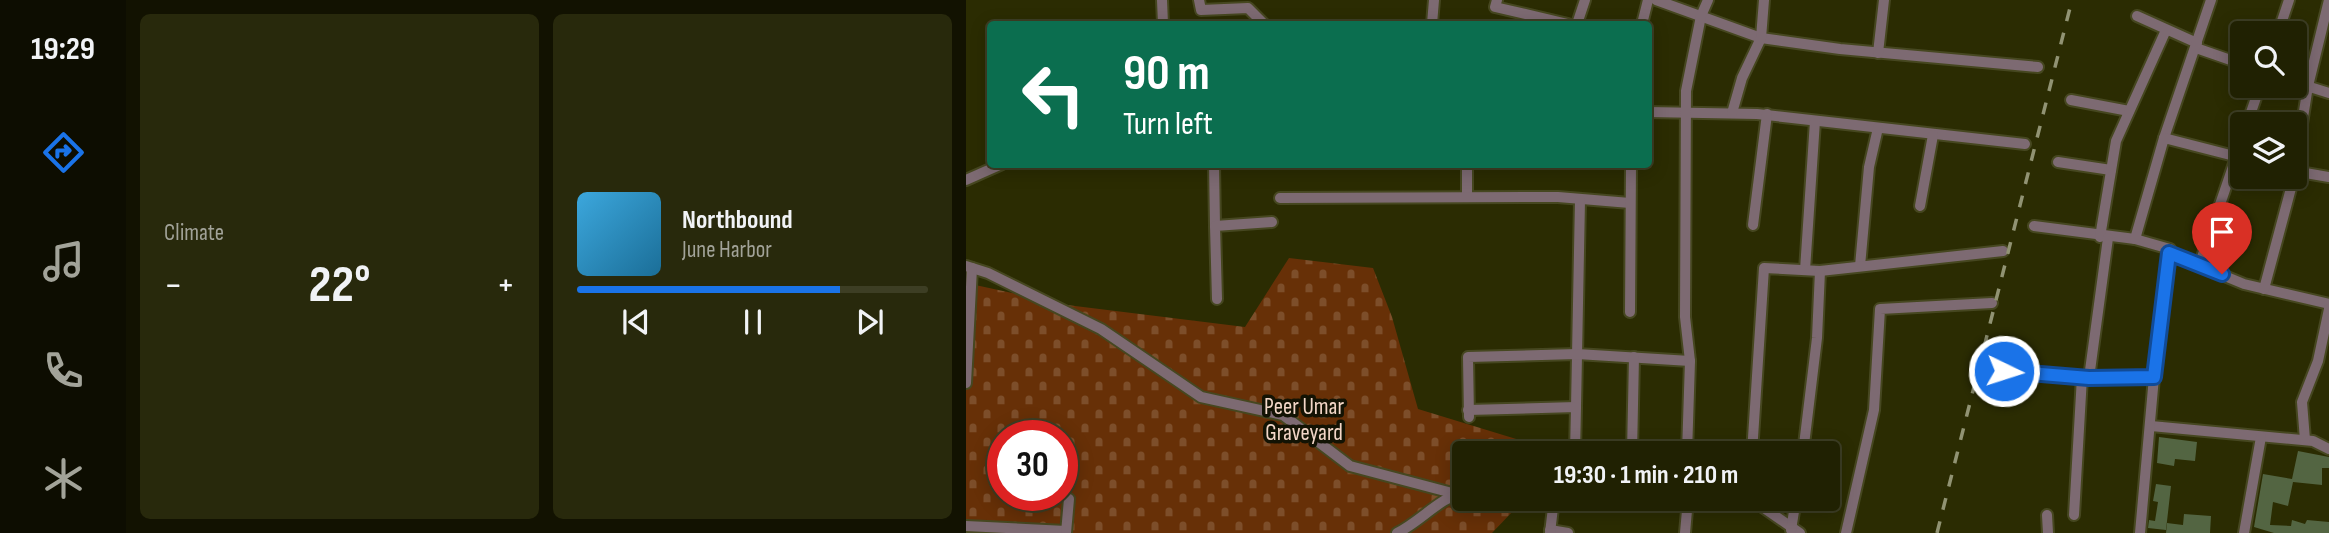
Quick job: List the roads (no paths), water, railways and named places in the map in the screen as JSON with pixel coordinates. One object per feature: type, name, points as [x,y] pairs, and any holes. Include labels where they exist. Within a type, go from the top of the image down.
[{"type":"street","points":[[1162,0],[1163,21]]},
{"type":"street","points":[[1199,0],[1201,10],[1248,8],[1261,21]]},
{"type":"street","points":[[1432,21],[1434,0]]},
{"type":"street","points":[[1497,0],[1495,7],[1555,21]]},
{"type":"street","points":[[1578,21],[1585,0]]},
{"type":"street","points":[[1643,21],[1648,0]]},
{"type":"street","points":[[1656,0],[1761,38],[1878,53],[2038,67]]},
{"type":"street","points":[[1687,441],[1690,361],[1685,317],[1686,91],[1701,16],[1707,0]]},
{"type":"street","points":[[1732,113],[1742,78],[1761,38],[1764,0]]},
{"type":"street","points":[[1877,0],[1884,0],[1878,53]]},
{"type":"street","points":[[2135,239],[2164,138],[2211,0]]},
{"type":"street","points":[[2282,21],[2289,0]]},
{"type":"street","points":[[2304,112],[2329,0]]},
{"type":"street","points":[[2137,16],[2230,59]]},
{"type":"street","points":[[2074,515],[2085,377],[2116,141],[2166,30]]},
{"type":"street","points":[[2308,86],[2329,93]]},
{"type":"street","points":[[2071,100],[2129,111]]},
{"type":"street","points":[[1652,112],[1688,110],[1768,114],[2025,144]]},
{"type":"street","points":[[1753,225],[1768,114]]},
{"type":"street","points":[[1805,270],[1815,121]]},
{"type":"street","points":[[1860,266],[1869,167],[1878,128]]},
{"type":"street","points":[[1920,206],[1933,135]]},
{"type":"street","points":[[2164,138],[2230,156]]},
{"type":"street","points":[[2058,162],[2111,170]]},
{"type":"street","points":[[966,180],[993,168]]},
{"type":"street","points":[[1214,168],[1217,299]]},
{"type":"street","points":[[1467,168],[1467,197]]},
{"type":"street","points":[[1630,312],[1631,168]]},
{"type":"street","points":[[2307,174],[2329,177]]},
{"type":"street","points":[[2200,263],[2230,182]]},
{"type":"street","points":[[2264,289],[2290,189]]},
{"type":"street","points":[[1280,198],[1558,197],[1630,203]]},
{"type":"street","points":[[1575,441],[1580,200]]},
{"type":"street","points":[[1214,226],[1272,222]]},
{"type":"street","points":[[2034,226],[2135,239],[2170,249],[2154,377],[2140,533]]},
{"type":"street","points":[[1753,441],[1764,268],[1819,271],[2003,251]]},
{"type":"street","points":[[2169,253],[2200,263],[2244,284],[2329,307],[2318,361],[2302,402],[2305,440]]},
{"type":"street","points":[[966,383],[969,267],[988,273],[1101,330],[1201,397],[1283,415],[1350,466],[1452,491]]},
{"type":"street","points":[[1804,441],[1816,338],[1819,271]]},
{"type":"street","points":[[1846,533],[1874,410],[1880,309],[1992,303]]},
{"type":"street","points":[[1576,407],[1469,413],[1468,358],[1577,354],[1690,361]]},
{"type":"street","points":[[1632,441],[1634,357]]},
{"type":"street","points":[[2004,371],[2085,377],[2154,377]]},
{"type":"street","points":[[2151,426],[2305,440],[2329,449]]},
{"type":"street","points":[[2244,533],[2261,437]]},
{"type":"street","points":[[1397,533],[1452,498]]},
{"type":"street","points":[[966,526],[1066,532],[1068,511]]},
{"type":"street","points":[[1552,511],[1550,531],[1568,533]]},
{"type":"street","points":[[1685,533],[1687,511]]},
{"type":"street","points":[[1767,511],[1794,531]]},
{"type":"street","points":[[1794,531],[1795,511]]},
{"type":"street","points":[[2047,515],[2048,533]]},
{"type":"railway","points":[[1937,533],[2072,0]]},
{"type":"park label","name":"Peer Umar Graveyard","points":[[1304,420]]}]
